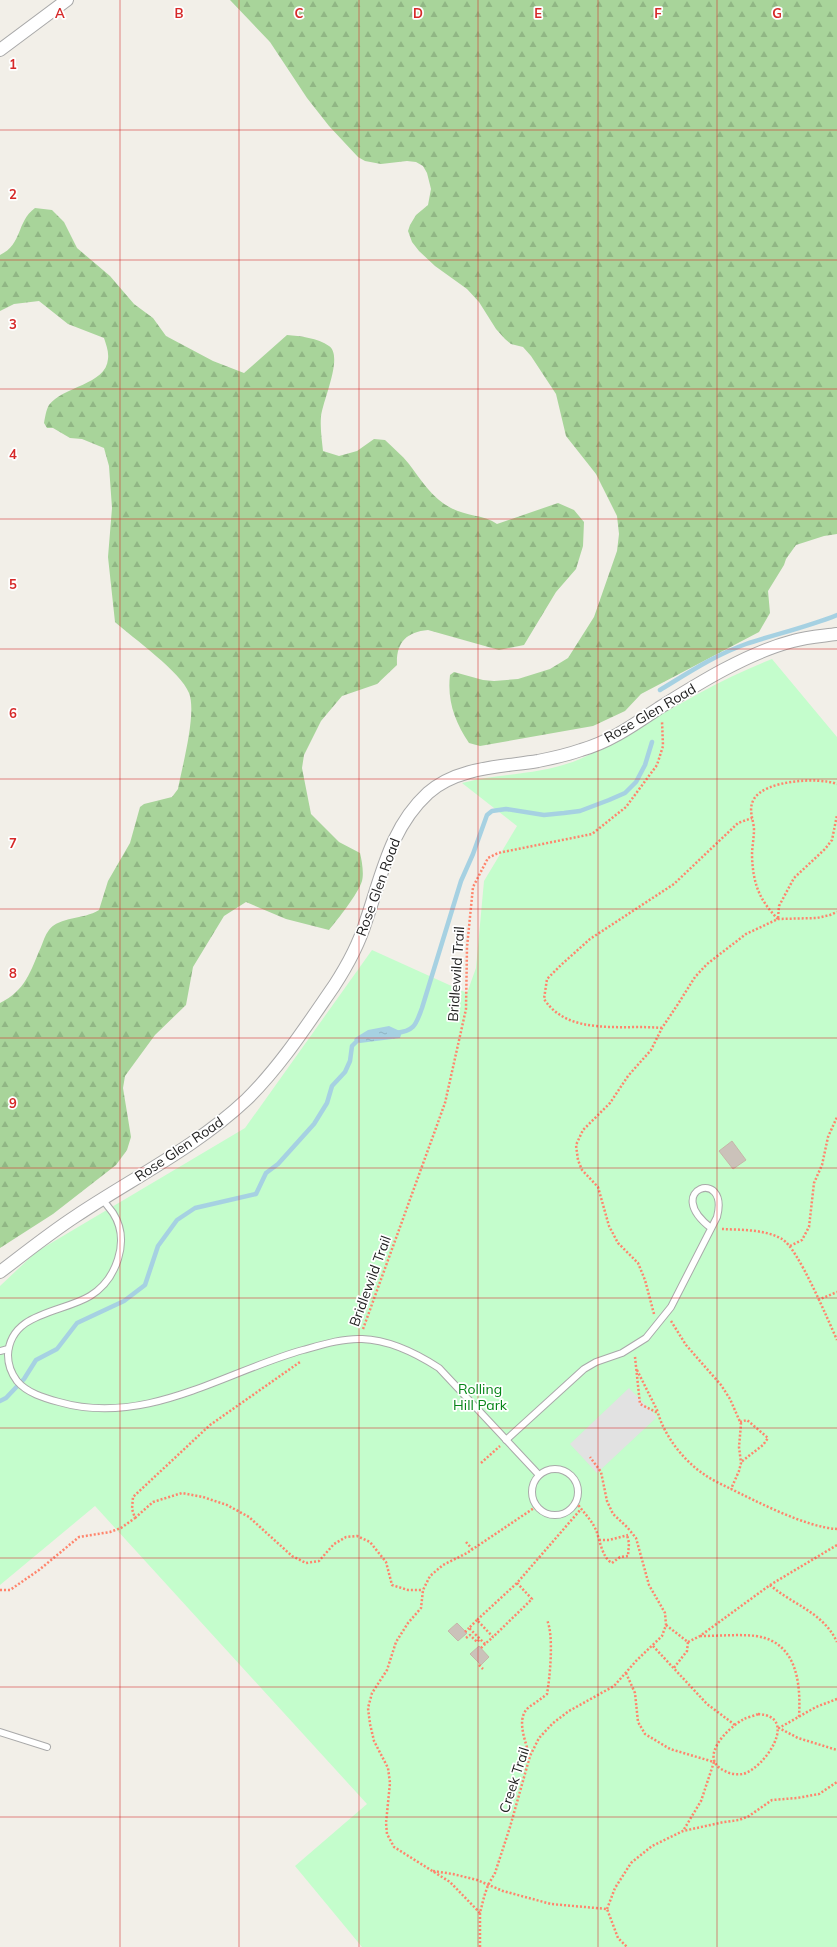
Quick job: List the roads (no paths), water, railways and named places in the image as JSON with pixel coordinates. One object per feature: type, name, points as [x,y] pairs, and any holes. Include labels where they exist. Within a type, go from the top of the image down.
[{"type":"street","points":[[0,50],[67,0]]},
{"type":"street","name":"Rose Glen Road","points":[[0,1272],[76,1217],[203,1135],[246,1100],[269,1074],[336,982],[356,946],[366,922],[384,864],[395,836],[413,808],[429,792],[443,782],[478,770],[541,760],[584,750],[609,738],[712,677],[766,651],[793,641],[837,634]]},
{"type":"lane","points":[[506,1440],[584,1369],[635,1346],[646,1338],[668,1312],[696,1260],[717,1217],[720,1207],[719,1198],[715,1192],[708,1188],[700,1189],[694,1194],[692,1202],[694,1210],[700,1219],[711,1228]]},
{"type":"lane","points":[[103,1200],[114,1214],[120,1236],[120,1248],[113,1272],[100,1289],[90,1296],[36,1317],[24,1323],[16,1331],[8,1349],[8,1358],[13,1376],[24,1388],[51,1400],[83,1408],[102,1409],[134,1407],[182,1394],[277,1358],[311,1348],[360,1339],[392,1344],[439,1368],[539,1475]]},
{"type":"lane","points":[[0,1351],[8,1349]]},
{"type":"lane","points":[[554,1469],[569,1473],[575,1479],[579,1494],[576,1502],[566,1513],[558,1515],[543,1512],[537,1506],[534,1501],[533,1487],[539,1475],[554,1469]]},
{"type":"lane","points":[[0,1732],[47,1747]]},
{"type":"water","points":[[389,1026],[402,1032],[400,1038],[360,1043],[354,1040],[368,1030]]},
{"type":"waterway","points":[[660,690],[723,653],[757,640],[837,615]]},
{"type":"waterway","points":[[396,1033],[402,1032],[414,1026],[418,1018],[461,881],[473,854],[487,815],[492,811],[506,809],[544,815],[580,811],[625,793],[636,782],[645,765],[652,742]]},
{"type":"waterway","points":[[0,1401],[6,1398],[24,1379],[36,1360],[57,1349],[77,1323],[124,1301],[145,1285],[158,1246],[177,1220],[195,1208],[256,1194],[266,1173],[278,1164],[314,1124],[327,1103],[332,1086],[345,1072],[350,1061],[352,1046],[360,1038]]},
{"type":"park label","name":"Rolling Hill Park","points":[[480,1398]]}]
